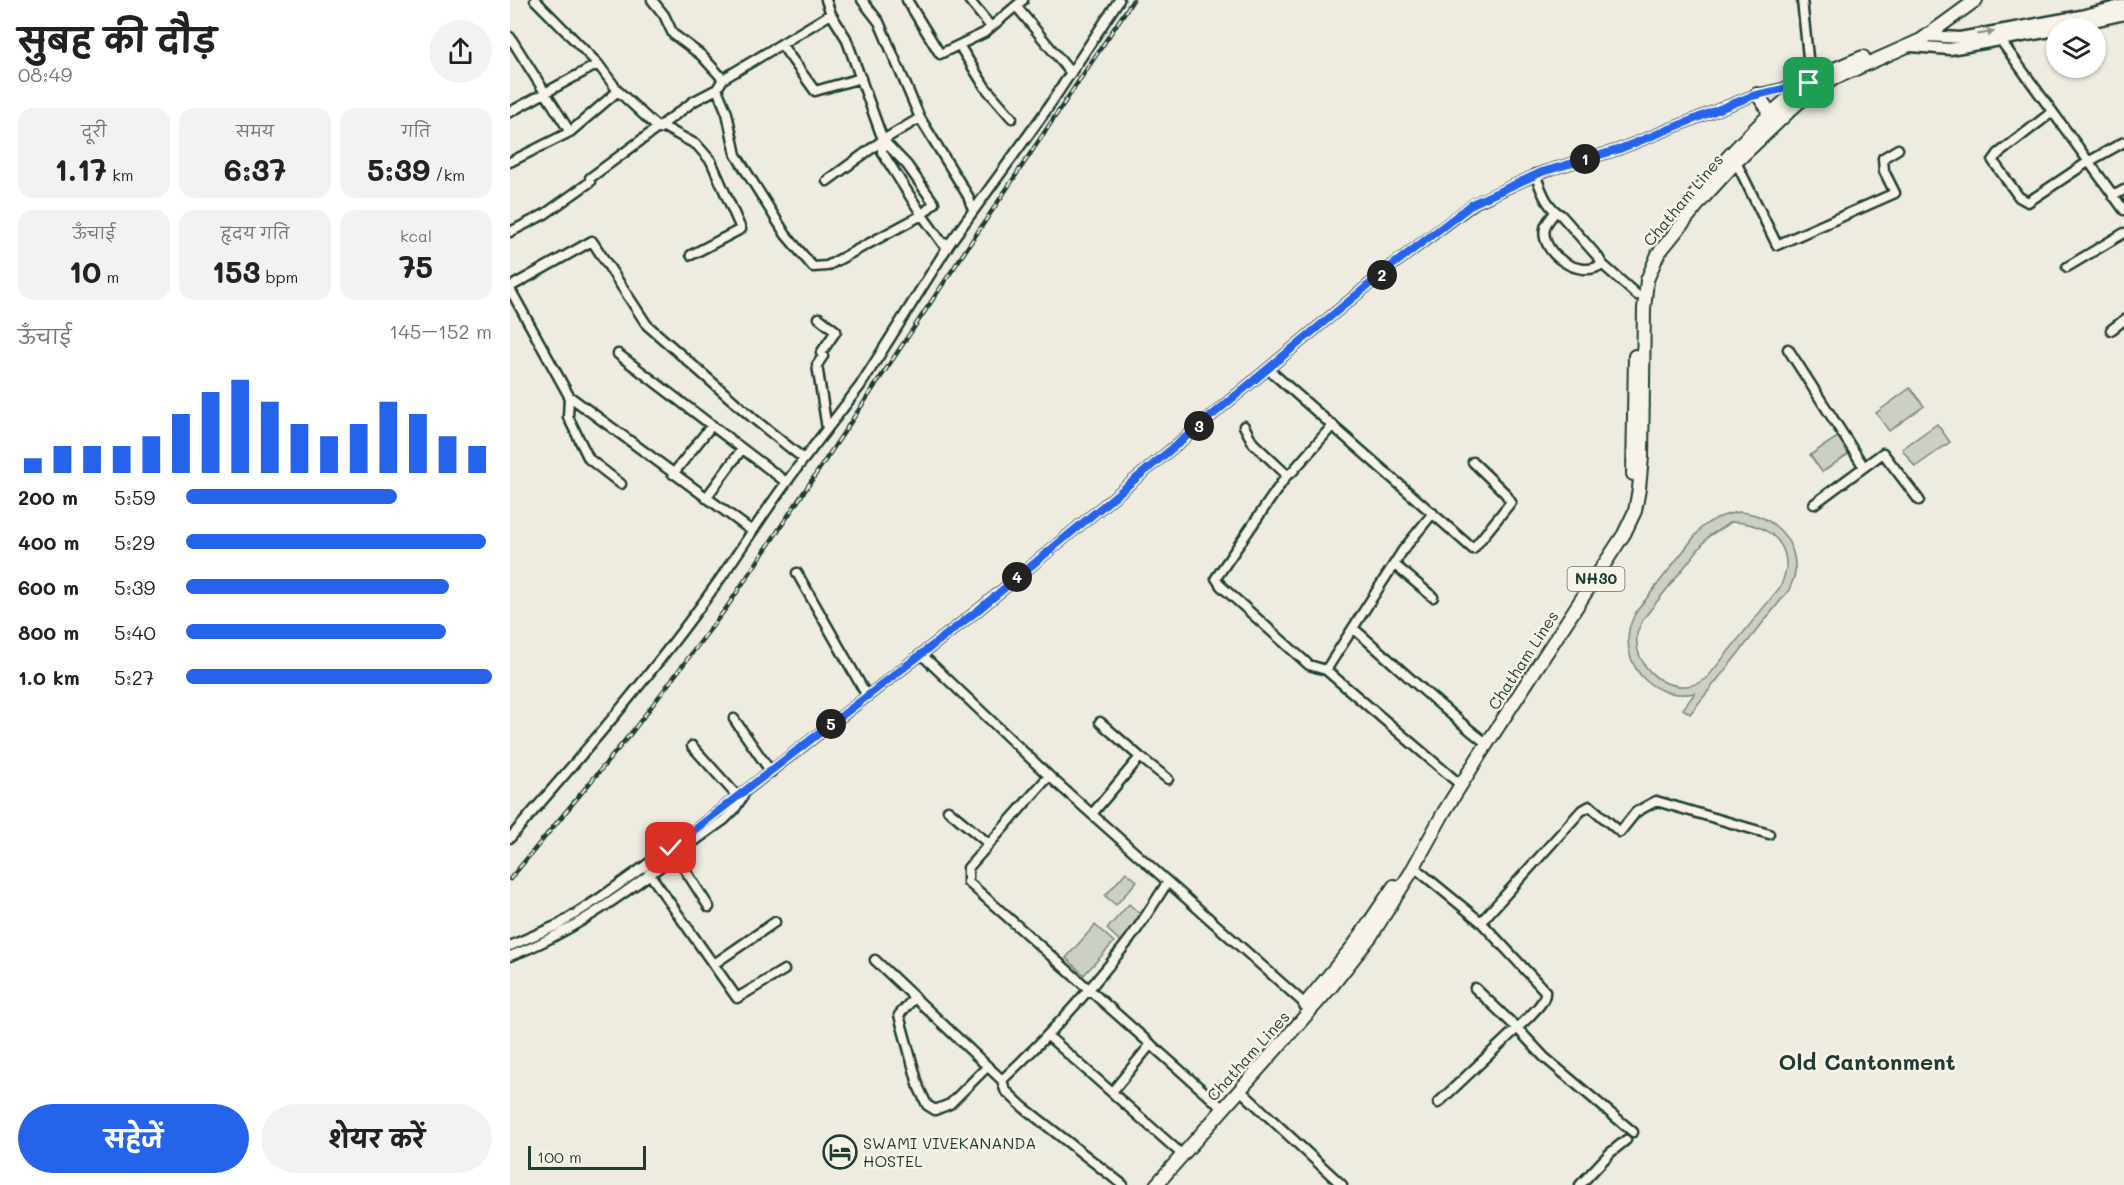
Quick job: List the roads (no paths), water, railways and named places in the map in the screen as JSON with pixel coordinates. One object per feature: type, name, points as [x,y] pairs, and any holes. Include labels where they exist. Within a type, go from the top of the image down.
[{"type":"highway","name":"Chatham Lines","points":[[1156,1185],[1331,987],[1371,936],[1414,867],[1456,781],[1481,740],[1615,536],[1627,510],[1632,484],[1637,294],[1641,272],[1653,248],[1704,184],[1768,118],[1837,68],[1913,36],[1963,0]]},
{"type":"highway","name":"Chatham Lines","points":[[1146,1185],[1354,945],[1618,546],[1635,511],[1639,489],[1642,457],[1644,309],[1647,280],[1658,254],[1736,162],[1812,87],[1911,46],[1976,0]]},
{"type":"highway","points":[[1757,94],[1767,108],[1768,118]]},
{"type":"main road","points":[[1928,36],[1960,38],[2081,16],[2124,5]]},
{"type":"main road","points":[[2106,18],[2124,14]]},
{"type":"main road","points":[[1911,46],[1950,49],[2046,32]]},
{"type":"street","points":[[535,0],[598,64],[618,91],[660,127],[697,145],[711,161],[741,230],[691,255]]},
{"type":"street","points":[[652,0],[664,15],[674,34],[701,55],[723,79]]},
{"type":"street","points":[[717,89],[727,113],[736,155],[786,235],[813,267],[827,266],[922,215],[934,203],[907,165],[883,140],[846,38],[825,0]]},
{"type":"street","points":[[861,0],[879,22],[920,118],[968,196],[973,210]]},
{"type":"street","points":[[907,0],[940,54],[984,33],[1023,0]]},
{"type":"street","points":[[969,0],[991,27]]},
{"type":"street","points":[[510,838],[610,723],[716,585],[786,482],[860,386],[950,243],[1071,73],[1119,0]]},
{"type":"street","points":[[510,946],[558,925],[600,898],[685,838],[771,772],[992,598],[1390,267],[1474,203],[1535,174],[1617,150],[1757,94],[1812,87],[1802,0]]},
{"type":"street","points":[[1016,6],[1071,73]]},
{"type":"street","points":[[510,232],[545,214],[590,182],[590,178],[694,100],[717,89],[723,79],[831,14]]},
{"type":"street","points":[[510,37],[570,132]]},
{"type":"street","points":[[2001,41],[2124,210]]},
{"type":"street","points":[[781,44],[814,92],[861,78]]},
{"type":"street","points":[[959,45],[985,87],[1012,118]]},
{"type":"street","points":[[510,112],[598,64]]},
{"type":"street","points":[[510,162],[570,132],[618,91]]},
{"type":"street","points":[[2052,112],[1998,154],[1993,161],[2019,197],[2028,202],[2088,162],[2124,142]]},
{"type":"street","points":[[827,181],[883,140],[920,118]]},
{"type":"street","points":[[883,140],[882,152],[922,215],[943,244],[950,243]]},
{"type":"street","points":[[1736,162],[1777,245],[1895,193],[1884,171],[1882,158],[1898,149]]},
{"type":"street","points":[[1535,174],[1545,198],[1555,212],[1561,215],[1602,264],[1637,294]]},
{"type":"street","points":[[2113,196],[2124,190]]},
{"type":"street","points":[[1555,212],[1545,226],[1544,238],[1558,256],[1575,269],[1595,269],[1602,264]]},
{"type":"street","points":[[2067,267],[2124,232]]},
{"type":"street","points":[[752,531],[569,396],[510,288],[592,241],[647,325],[754,419],[804,459]]},
{"type":"street","points":[[819,318],[836,331],[821,353],[824,356],[817,365],[827,429]]},
{"type":"street","points":[[2111,330],[2124,320]]},
{"type":"street","points":[[1788,350],[1864,467]]},
{"type":"street","points":[[618,354],[786,482]]},
{"type":"street","points":[[1268,369],[1473,549],[1505,509],[1510,499],[1473,462]]},
{"type":"street","points":[[569,396],[568,417],[589,459],[621,484]]},
{"type":"street","points":[[1333,424],[1287,476],[1216,578],[1221,586],[1309,665],[1326,670],[1456,781]]},
{"type":"street","points":[[673,474],[712,425]]},
{"type":"street","points":[[1244,426],[1253,443],[1287,476]]},
{"type":"street","points":[[706,498],[742,449]]},
{"type":"street","points":[[1814,504],[1883,453],[1919,500]]},
{"type":"street","points":[[1326,670],[1404,550],[1433,513]]},
{"type":"street","points":[[1395,565],[1433,597]]},
{"type":"street","points":[[797,573],[867,696]]},
{"type":"street","points":[[1353,628],[1481,740]]},
{"type":"street","points":[[921,654],[1049,776],[1305,1004]]},
{"type":"street","points":[[734,719],[771,772]]},
{"type":"street","points":[[1100,722],[1168,779]]},
{"type":"street","points":[[692,746],[738,797]]},
{"type":"street","points":[[1092,814],[1140,757]]},
{"type":"street","points":[[1049,776],[968,868],[968,882],[1218,1104]]},
{"type":"street","points":[[510,956],[563,932],[607,904],[724,820],[734,810],[747,790]]},
{"type":"street","points":[[1481,922],[1581,811],[1590,806],[1620,832],[1636,812],[1656,801],[1769,834]]},
{"type":"street","points":[[948,810],[989,844]]},
{"type":"street","points":[[675,854],[710,907]]},
{"type":"street","points":[[1414,867],[1481,922],[1545,991],[1541,1003],[1438,1103]]},
{"type":"street","points":[[649,873],[737,998],[784,970]]},
{"type":"street","points":[[1002,1080],[1048,1036],[1089,989],[1127,943],[1167,883]]},
{"type":"street","points":[[714,964],[775,922]]},
{"type":"street","points":[[875,960],[1002,1080],[1005,1090],[1023,1107],[1123,1185]]},
{"type":"street","points":[[1475,988],[1544,1057],[1633,1132]]},
{"type":"street","points":[[914,998],[899,1015],[919,1088],[927,1105],[935,1110],[950,1104],[987,1067]]},
{"type":"street","points":[[1048,1036],[1177,1150]]},
{"type":"street","points":[[1112,1092],[1151,1044]]},
{"type":"street","points":[[1240,1090],[1342,1185]]},
{"type":"street","points":[[1580,1185],[1610,1153],[1626,1140]]},
{"type":"railway","points":[[510,879],[632,732],[727,607],[1133,0]]},
{"type":"place","name":"SWAMI VIVEKANANDA HOSTEL","points":[[840,1152]]},
{"type":"district","name":"Old Cantonment","points":[[1867,1062]]}]
